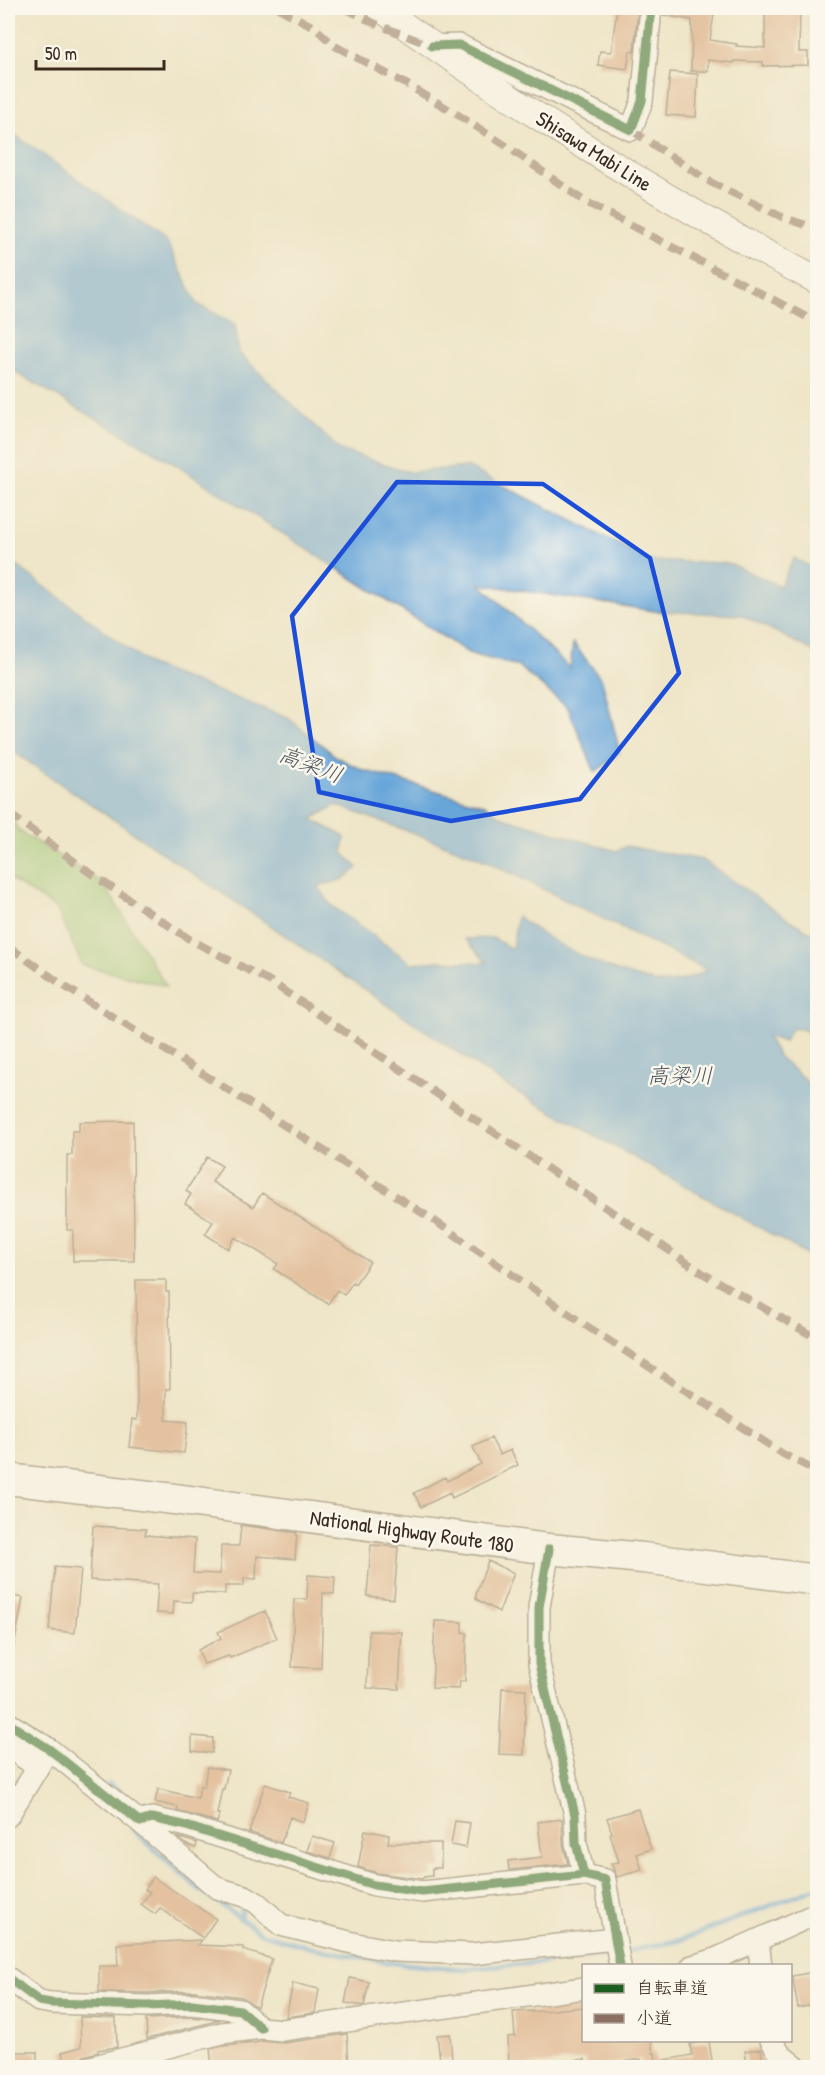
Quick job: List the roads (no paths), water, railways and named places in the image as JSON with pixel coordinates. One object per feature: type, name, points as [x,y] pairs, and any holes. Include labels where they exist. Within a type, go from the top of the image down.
[{"type":"highway","name":"National Highway Route 180","points":[[8,1479],[549,1549],[643,1558],[818,1580]]},
{"type":"main road","name":"Shisawa Mabi Line","points":[[380,8],[566,136],[756,249],[818,280]]},
{"type":"street","points":[[432,45],[459,45],[631,130],[642,101],[651,8]]},
{"type":"street","points":[[549,1549],[539,1607],[539,1664],[575,1815],[576,1843],[584,1875]]},
{"type":"street","points":[[8,1723],[43,1758]]},
{"type":"street","points":[[8,1747],[43,1758],[146,1820],[217,1888],[245,1896],[257,1903],[282,1925],[395,1951],[472,1954],[615,1939]]},
{"type":"street","points":[[8,1816],[43,1758]]},
{"type":"street","points":[[146,1820],[183,1825],[374,1885],[422,1892],[584,1875],[605,1880],[620,1964]]},
{"type":"street","points":[[696,1964],[713,1960],[818,1913]]},
{"type":"street","points":[[758,1940],[761,1964]]},
{"type":"street","points":[[8,1978],[39,2001],[127,2006],[192,2004],[240,2010],[261,2028]]},
{"type":"street","points":[[87,2067],[222,2033],[261,2028],[282,2030],[582,1988]]},
{"type":"street","points":[[772,2042],[780,2054],[797,2067]]},
{"type":"water","points":[[8,130],[167,242],[197,304],[235,324],[239,353],[340,450],[410,472],[467,467],[651,561],[728,563],[780,586],[794,558],[817,570],[817,657],[813,651],[742,615],[654,611],[480,584],[570,668],[573,643],[602,680],[620,753],[595,772],[568,708],[518,666],[470,654],[173,463],[8,368]]},
{"type":"water","name":"高梁川","points":[[8,559],[150,665],[288,718],[338,758],[363,770],[486,805],[500,816],[616,851],[627,846],[703,860],[788,919],[817,936],[817,1036],[801,1029],[791,1029],[784,1042],[766,1036],[779,1057],[817,1090],[817,1260],[510,1088],[8,748]],"holes":[[[336,805],[478,857],[707,970],[678,982],[659,983],[647,980],[604,966],[574,952],[545,936],[517,916],[512,949],[493,938],[465,939],[487,963],[440,961],[411,963],[331,905],[318,886],[342,880],[358,868],[343,853],[345,837],[312,819]]]},
{"type":"waterway","points":[[109,1784],[136,1806]]},
{"type":"waterway","points":[[133,1830],[198,1888],[262,1934],[317,1949],[392,1963],[463,1969],[559,1961],[606,1954]]},
{"type":"waterway","points":[[629,1951],[681,1940],[818,1887]]},
{"type":"waterway","points":[[240,1918],[242,1908]]}]
